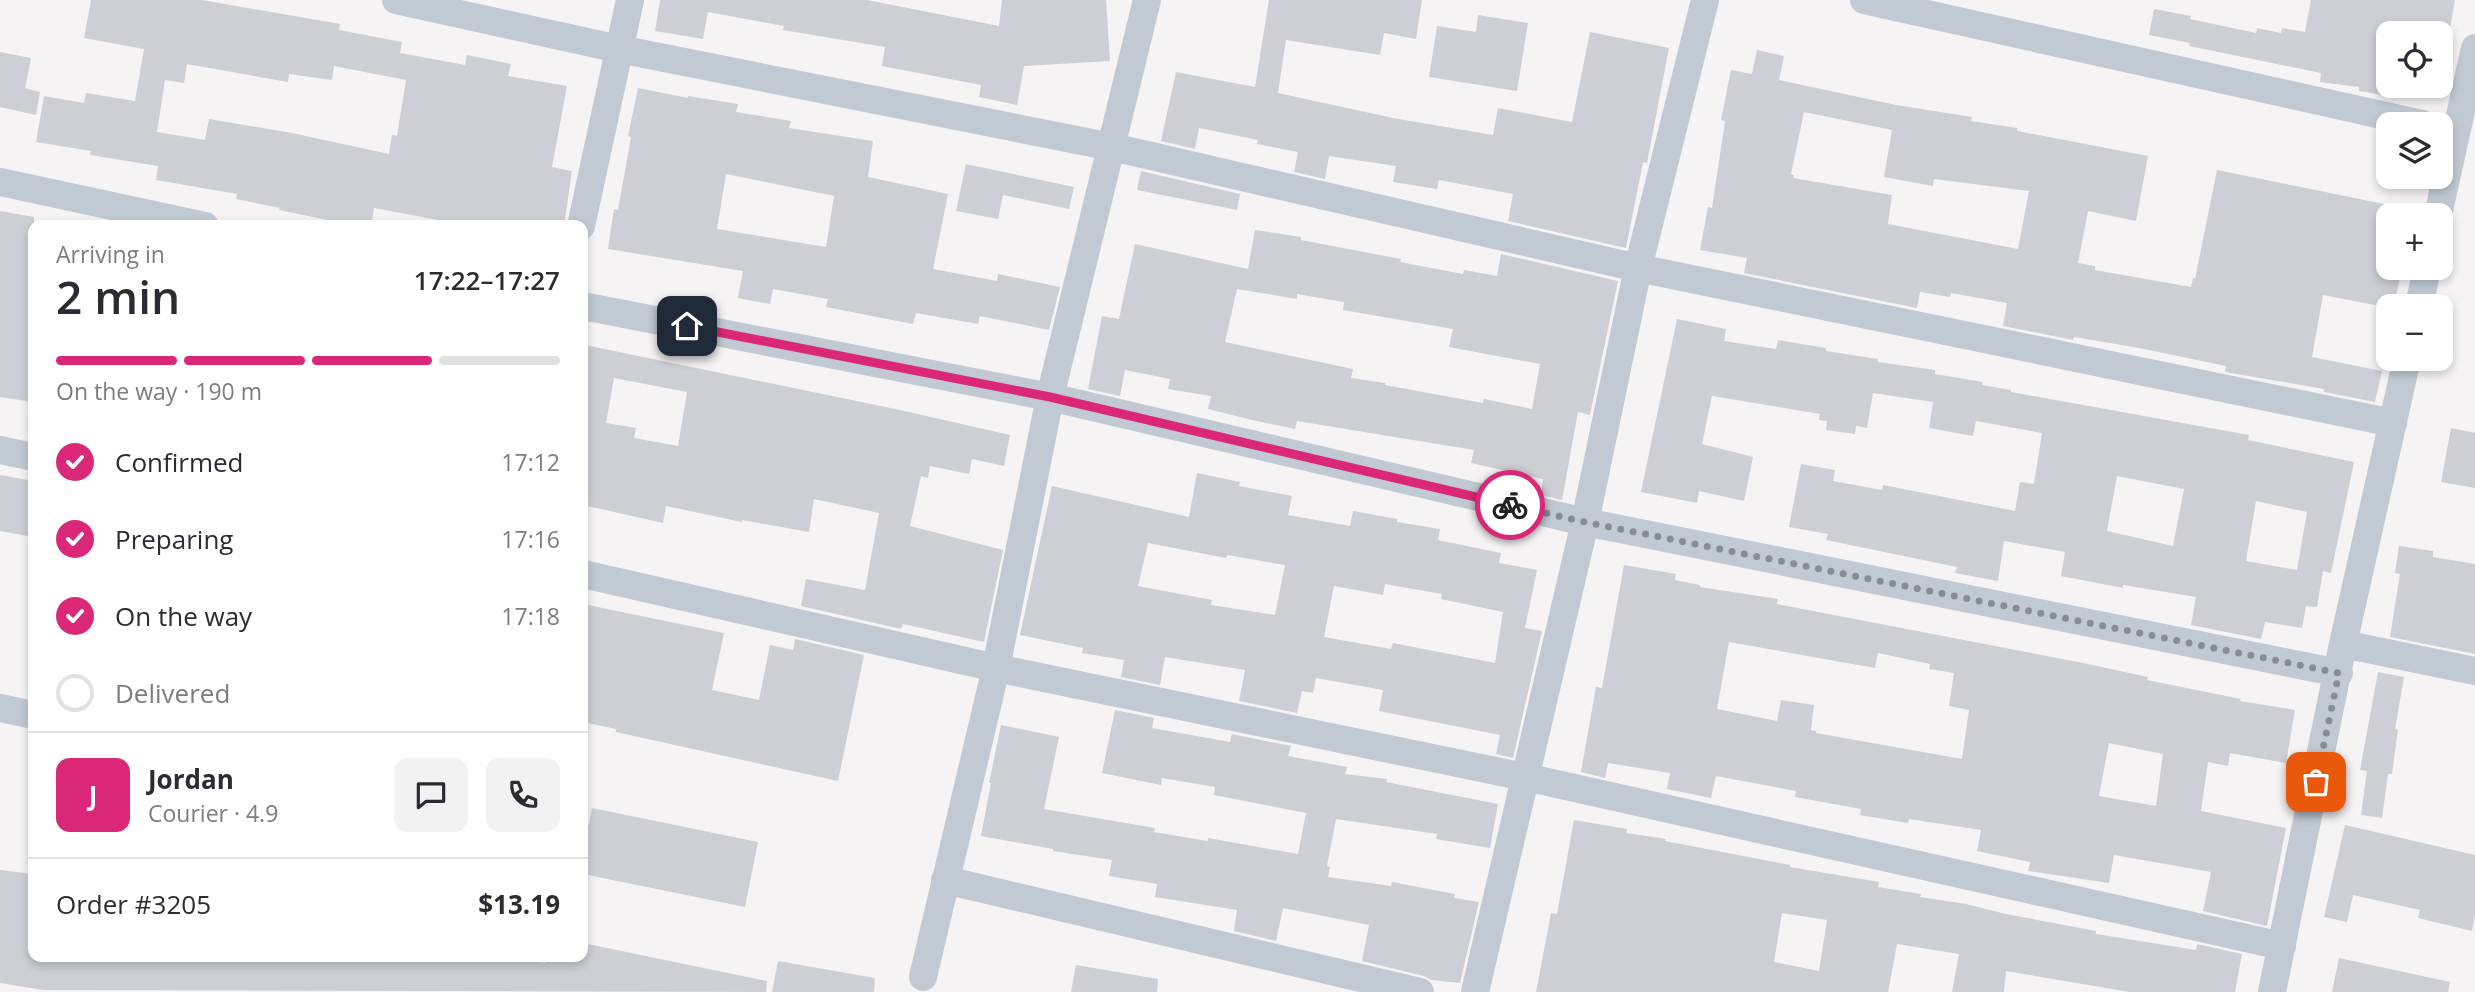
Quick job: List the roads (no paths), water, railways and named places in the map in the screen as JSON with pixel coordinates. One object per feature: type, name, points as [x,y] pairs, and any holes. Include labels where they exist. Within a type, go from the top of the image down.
[{"type":"street","points":[[396,0],[619,49],[1112,148],[1638,268],[2393,423]]},
{"type":"street","points":[[582,220],[630,0]]},
{"type":"street","points":[[923,977],[996,668],[1050,397],[1147,0]]},
{"type":"street","points":[[1475,992],[1585,522],[1638,268],[1705,0]]},
{"type":"street","points":[[1864,0],[2376,114]]},
{"type":"street","points":[[2441,203],[2475,48]]},
{"type":"street","points":[[0,182],[177,220]]},
{"type":"street","points":[[588,307],[1050,397],[1585,522],[2339,673]]},
{"type":"street","points":[[2272,992],[2343,644],[2404,371]]},
{"type":"street","points":[[0,450],[28,456]]},
{"type":"street","points":[[588,575],[996,668],[1525,777],[2282,946]]},
{"type":"street","points":[[2343,644],[2475,671]]},
{"type":"street","points":[[0,708],[28,714]]},
{"type":"street","points":[[944,880],[1420,992]]}]
